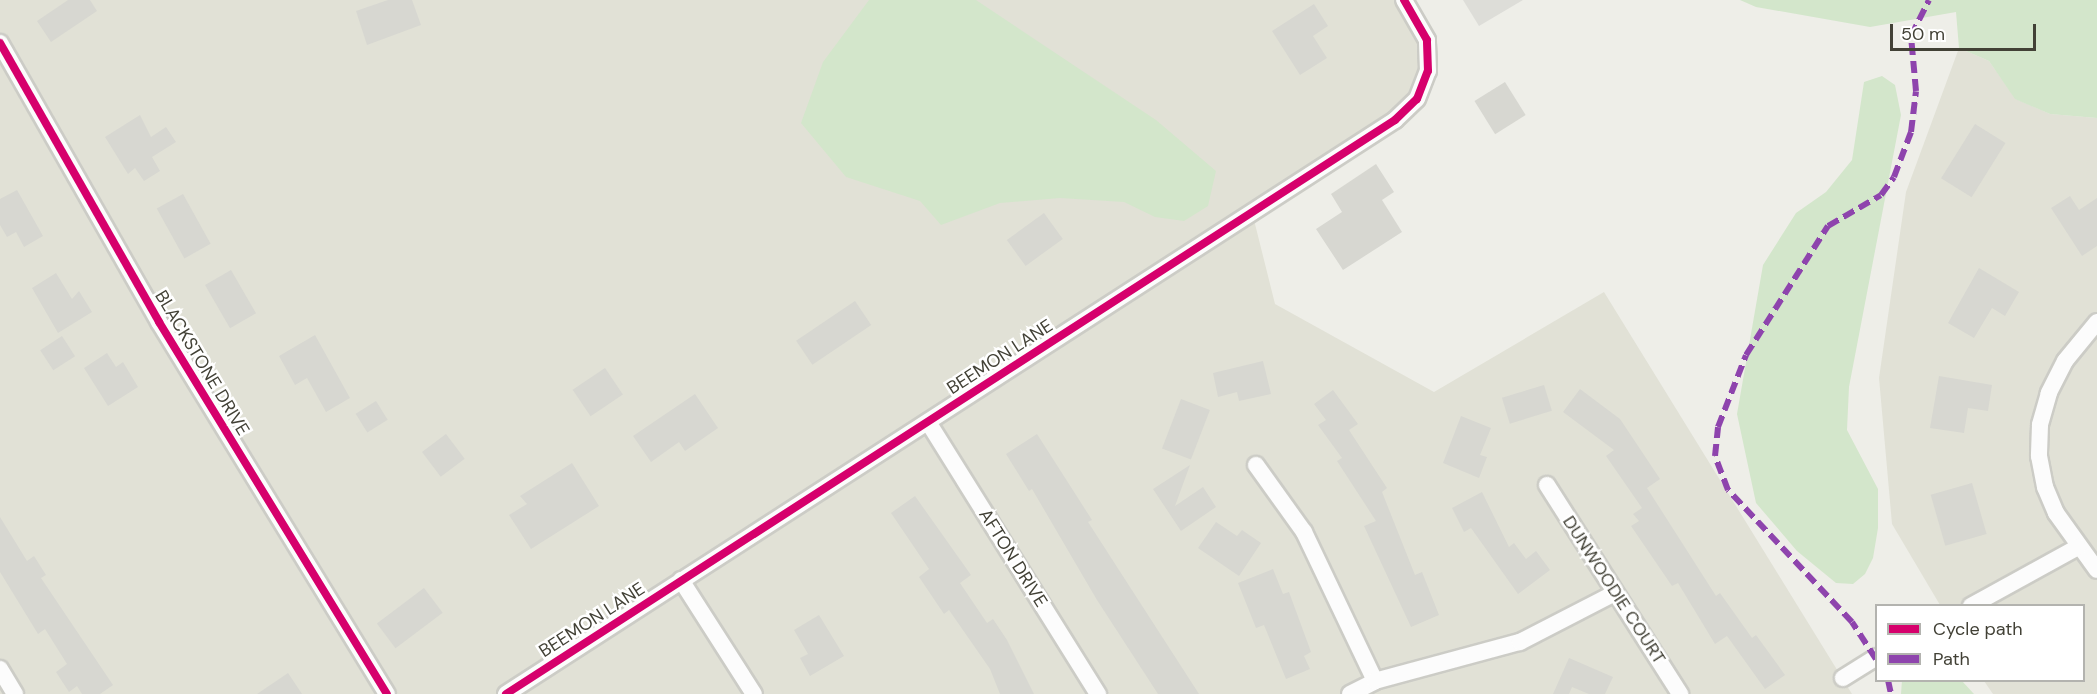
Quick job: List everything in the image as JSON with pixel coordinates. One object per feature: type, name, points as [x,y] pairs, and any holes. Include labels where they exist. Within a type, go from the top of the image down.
[{"type":"street","name":"BEEMON LANE","points":[[506,694],[1406,111],[1424,86],[1429,55],[1420,24],[1404,0]]},
{"type":"street","name":"BLACKSTONE DRIVE","points":[[0,44],[159,322],[387,694]]},
{"type":"street","points":[[2097,322],[2065,361],[2049,393],[2040,425],[2039,456],[2045,488],[2078,548],[2097,570]]},
{"type":"street","name":"AFTON DRIVE","points":[[928,422],[1098,694]]},
{"type":"street","points":[[1256,465],[1304,532],[1375,681]]},
{"type":"street","name":"DUNWOODIE COURT","points":[[1547,485],[1680,694]]},
{"type":"street","points":[[1975,604],[2078,548]]},
{"type":"street","points":[[681,580],[754,694]]},
{"type":"street","points":[[1350,694],[1375,681],[1520,642],[1615,592]]},
{"type":"street","points":[[1843,678],[1875,658]]},
{"type":"street","points":[[0,669],[15,694]]},
{"type":"shaded area","points":[[0,0],[1404,0],[1427,40],[1417,99],[1252,212],[1275,304],[1434,392],[1604,292],[1852,694],[0,694]]},
{"type":"shaded area","points":[[1463,0],[1523,0],[1479,26]]},
{"type":"shaded area","points":[[1959,48],[1989,61],[2016,99],[2050,114],[2097,118],[2097,694],[1993,694],[1985,682],[2085,682],[2085,604],[1939,604],[1892,524],[1879,378],[1906,192]]},
{"type":"green space","points":[[869,0],[976,0],[1156,120],[1216,171],[1208,206],[1184,221],[1155,217],[1124,202],[1060,198],[1000,203],[941,225],[920,201],[846,177],[801,123],[823,62]]},
{"type":"green space","points":[[1740,0],[2097,0],[2097,118],[2050,114],[2015,99],[1989,61],[1959,48],[1956,12],[1870,27],[1756,7]]},
{"type":"green space","points":[[1882,76],[1895,85],[1901,115],[1849,387],[1847,430],[1878,489],[1878,528],[1873,558],[1865,574],[1853,584],[1836,583],[1797,551],[1756,503],[1737,414],[1763,265],[1796,213],[1826,192],[1852,160],[1864,82]]},
{"type":"green space","points":[[1902,682],[1963,682],[1974,694],[1901,694]]},
{"type":"building","points":[[68,0],[90,0],[97,11],[51,42],[37,21]]},
{"type":"building","points":[[388,0],[412,0],[421,25],[367,45],[356,11]]},
{"type":"building","points":[[1314,4],[1328,26],[1313,36],[1327,58],[1300,75],[1272,31]]},
{"type":"building","points":[[1505,82],[1526,115],[1495,134],[1474,101]]},
{"type":"building","points":[[140,115],[151,137],[166,127],[176,142],[152,157],[160,171],[144,181],[135,168],[128,174],[105,137]]},
{"type":"building","points":[[1975,124],[2006,143],[1972,197],[1941,178]]},
{"type":"building","points":[[1376,164],[1394,192],[1382,200],[1402,232],[1343,270],[1316,229],[1342,212],[1331,194]]},
{"type":"building","points":[[17,190],[43,236],[24,247],[16,232],[7,237],[0,225],[0,199]]},
{"type":"building","points":[[183,194],[211,244],[184,258],[157,209]]},
{"type":"building","points":[[2070,196],[2079,210],[2097,198],[2097,246],[2082,256],[2051,208]]},
{"type":"building","points":[[1044,213],[1063,239],[1026,266],[1007,240]]},
{"type":"building","points":[[1979,268],[2019,292],[2005,316],[1992,308],[1974,338],[1948,323]]},
{"type":"building","points":[[231,270],[256,313],[230,328],[205,285]]},
{"type":"building","points":[[56,273],[72,299],[79,291],[92,312],[58,333],[32,288]]},
{"type":"building","points":[[855,301],[871,325],[812,365],[796,341]]},
{"type":"building","points":[[315,335],[350,398],[326,412],[307,378],[295,385],[279,356]]},
{"type":"building","points":[[62,336],[75,356],[53,370],[40,350]]},
{"type":"building","points":[[107,353],[116,367],[123,362],[138,387],[108,406],[84,368]]},
{"type":"building","points":[[1263,361],[1271,394],[1239,401],[1237,392],[1218,397],[1213,373]]},
{"type":"building","points":[[605,368],[623,395],[591,416],[573,390]]},
{"type":"building","points":[[1939,376],[1992,385],[1988,411],[1968,408],[1964,433],[1930,428]]},
{"type":"building","points":[[1544,385],[1552,411],[1510,424],[1502,398]]},
{"type":"building","points":[[1580,389],[1620,419],[1660,479],[1647,488],[1716,596],[1720,593],[1752,638],[1756,635],[1785,675],[1765,689],[1727,636],[1715,644],[1678,583],[1672,586],[1631,526],[1639,521],[1633,514],[1642,508],[1606,456],[1614,450],[1563,412]]},
{"type":"building","points":[[1333,390],[1358,424],[1349,430],[1387,488],[1382,492],[1415,575],[1422,572],[1439,615],[1411,627],[1364,526],[1376,521],[1337,461],[1342,458],[1318,425],[1326,420],[1314,404]]},
{"type":"building","points":[[695,394],[718,428],[685,451],[679,442],[651,462],[633,436]]},
{"type":"building","points":[[1181,399],[1210,410],[1191,460],[1162,448]]},
{"type":"building","points":[[376,401],[388,420],[367,432],[356,414]]},
{"type":"building","points":[[1461,416],[1491,428],[1480,455],[1487,457],[1479,478],[1443,463]]},
{"type":"building","points":[[446,434],[465,459],[441,477],[422,452]]},
{"type":"building","points":[[1037,434],[1092,520],[1088,522],[1199,694],[1158,694],[1097,600],[1032,489],[1029,491],[1006,454]]},
{"type":"building","points":[[572,463],[599,506],[531,549],[509,515],[527,504],[520,496]]},
{"type":"building","points":[[1190,465],[1175,506],[1203,487],[1216,507],[1181,531],[1153,489]]},
{"type":"building","points":[[1972,483],[1987,534],[1945,546],[1931,495]]},
{"type":"building","points":[[1482,492],[1509,547],[1514,543],[1526,559],[1536,551],[1550,570],[1518,594],[1471,528],[1464,532],[1452,508]]},
{"type":"building","points":[[915,496],[971,575],[960,583],[987,623],[993,619],[1007,640],[1034,694],[1000,694],[990,669],[949,610],[944,614],[919,577],[929,569],[891,513]]},
{"type":"building","points":[[0,517],[27,561],[34,556],[46,575],[41,578],[113,685],[100,694],[82,694],[77,686],[69,692],[56,672],[67,664],[45,629],[38,634],[0,572]]},
{"type":"building","points":[[1216,522],[1237,536],[1242,530],[1261,543],[1239,576],[1198,548]]},
{"type":"building","points":[[1273,569],[1283,594],[1289,592],[1311,652],[1304,656],[1310,669],[1286,679],[1264,625],[1256,628],[1238,583]]},
{"type":"building","points":[[424,588],[443,613],[396,648],[377,624]]},
{"type":"building","points":[[819,615],[844,656],[810,676],[800,658],[808,654],[794,630]]},
{"type":"building","points":[[1569,658],[1613,677],[1605,694],[1589,694],[1572,687],[1569,694],[1553,694]]},
{"type":"building","points":[[288,673],[302,694],[257,694]]},
{"type":"marked path","points":[[1875,657],[1852,622],[1728,490],[1715,456],[1718,427],[1746,355],[1828,226],[1881,195],[1894,177],[1911,132],[1916,91],[1911,36],[1929,0]]},
{"type":"marked path","points":[[1888,682],[1891,694]]},
{"type":"cycle path","points":[[506,694],[1395,120],[1417,99],[1428,71],[1427,40],[1404,0]]},
{"type":"cycle path","points":[[0,43],[159,322],[387,694]]}]
